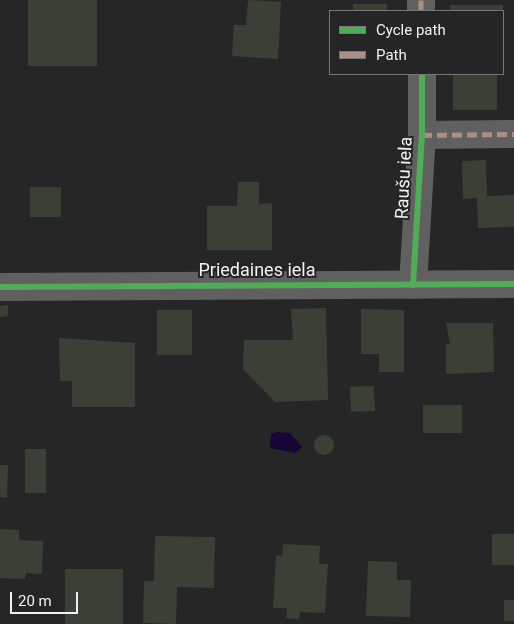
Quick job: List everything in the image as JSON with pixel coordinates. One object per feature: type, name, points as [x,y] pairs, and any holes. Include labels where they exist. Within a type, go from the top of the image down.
[{"type":"street","name":"Raušu iela","points":[[413,285],[422,135],[422,75]]},
{"type":"street","name":"Raušu iela","points":[[422,135],[514,134]]},
{"type":"street","name":"Priedaines iela","points":[[0,287],[514,284]]},
{"type":"shaded area","points":[[277,432],[290,433],[302,447],[295,453],[270,448],[271,434]]},
{"type":"building","points":[[28,0],[97,0],[97,66],[28,66]]},
{"type":"building","points":[[248,0],[281,2],[278,59],[232,56],[234,25],[246,25]]},
{"type":"building","points":[[353,4],[387,4],[387,10],[353,10]]},
{"type":"building","points":[[450,5],[503,5],[503,10],[450,10]]},
{"type":"building","points":[[453,75],[497,75],[497,110],[453,110]]},
{"type":"building","points":[[486,160],[487,196],[514,195],[514,227],[478,228],[477,198],[463,199],[462,161]]},
{"type":"building","points":[[238,182],[259,182],[259,204],[272,203],[272,250],[207,250],[207,206],[237,206]]},
{"type":"building","points":[[30,187],[61,187],[61,217],[30,217]]},
{"type":"building","points":[[8,305],[8,316],[0,317],[0,306]]},
{"type":"building","points":[[326,308],[328,400],[275,402],[243,369],[244,340],[293,340],[291,309]]},
{"type":"building","points":[[361,309],[404,310],[404,372],[379,372],[379,354],[361,354]]},
{"type":"building","points":[[157,310],[192,310],[192,355],[157,355]]},
{"type":"building","points":[[446,323],[493,323],[494,372],[446,374],[446,344],[450,344]]},
{"type":"building","points":[[59,338],[135,343],[135,407],[72,407],[72,381],[60,381]]},
{"type":"building","points":[[374,386],[375,411],[351,412],[350,387]]},
{"type":"building","points":[[423,405],[462,405],[462,433],[423,433]]},
{"type":"building","points":[[324,435],[331,438],[334,445],[331,452],[324,455],[317,452],[314,445],[317,438]]},
{"type":"building","points":[[25,449],[46,449],[46,493],[25,493]]},
{"type":"building","points":[[0,465],[8,465],[7,498],[0,497]]},
{"type":"building","points":[[0,529],[19,530],[19,540],[43,541],[42,574],[26,573],[25,579],[0,578]]},
{"type":"building","points":[[492,534],[514,534],[514,565],[492,565]]},
{"type":"building","points":[[155,536],[215,537],[214,588],[177,587],[176,624],[143,623],[144,581],[154,581]]},
{"type":"building","points":[[283,544],[320,546],[319,564],[328,564],[325,613],[300,612],[299,619],[286,618],[287,608],[273,608],[276,555],[282,556]]},
{"type":"building","points":[[368,561],[397,562],[397,580],[411,580],[410,617],[366,616]]},
{"type":"building","points":[[65,569],[123,569],[123,624],[65,624]]},
{"type":"building","points":[[504,600],[514,600],[514,621],[504,621]]},
{"type":"marked path","points":[[421,0],[421,10]]},
{"type":"marked path","points":[[422,135],[514,134]]},
{"type":"cycle path","points":[[413,285],[422,135],[422,75]]},
{"type":"cycle path","points":[[0,287],[514,284]]}]
